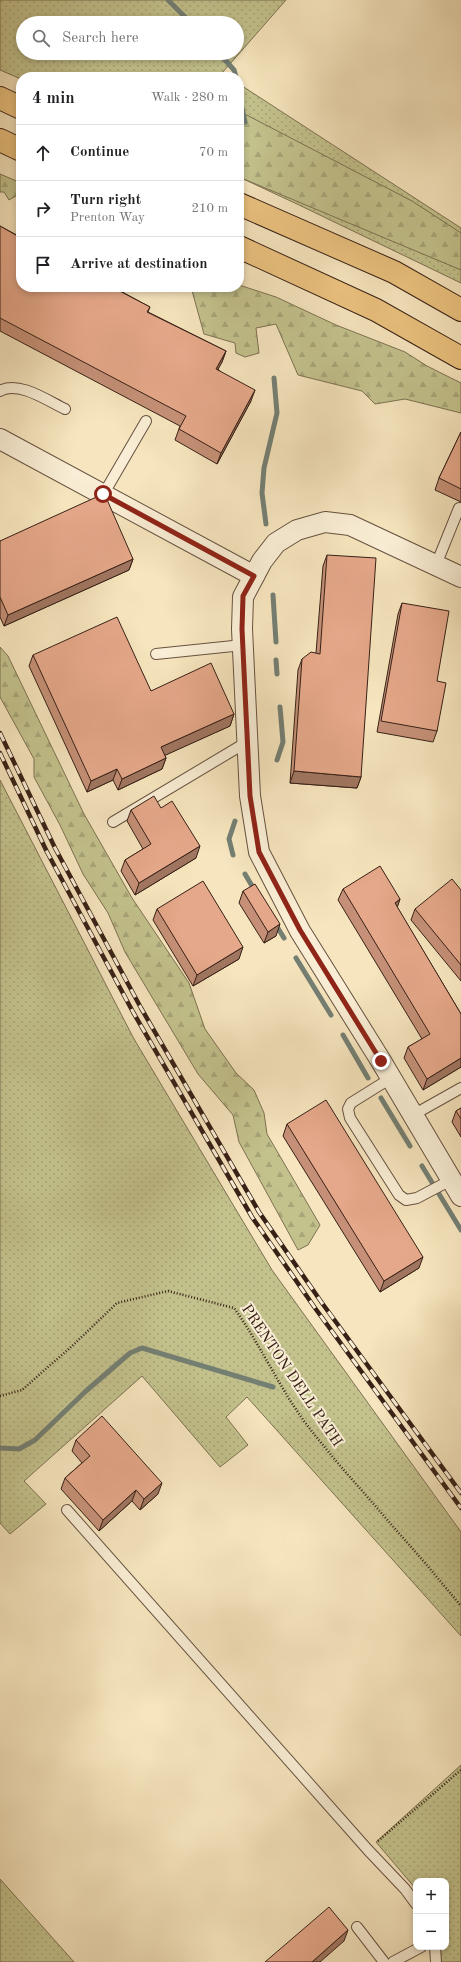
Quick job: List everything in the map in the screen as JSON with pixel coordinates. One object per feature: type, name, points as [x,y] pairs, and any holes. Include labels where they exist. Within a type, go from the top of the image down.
[{"type":"highway","points":[[0,98],[16,106]]},
{"type":"highway","points":[[0,140],[16,148]]},
{"type":"highway","points":[[244,206],[394,272],[461,310]]},
{"type":"highway","points":[[244,249],[376,310],[461,358]]},
{"type":"street","points":[[0,439],[254,576]]},
{"type":"street","points":[[456,1188],[391,1078],[300,930],[259,852],[250,796],[243,645],[243,596],[262,561],[276,543],[297,530],[325,522],[350,525],[461,577]]},
{"type":"lane","points":[[0,391],[7,387],[18,387],[65,409]]},
{"type":"lane","points":[[103,494],[146,421]]},
{"type":"lane","points":[[436,565],[459,508]]},
{"type":"lane","points":[[156,654],[243,645]]},
{"type":"lane","points":[[113,822],[247,742]]},
{"type":"lane","points":[[391,1078],[351,1103],[348,1109],[350,1118],[398,1195],[406,1200],[456,1188]]},
{"type":"lane","points":[[413,1115],[461,1088]]},
{"type":"lane","points":[[67,1510],[368,1850],[406,1889],[413,1900]]},
{"type":"lane","points":[[357,1927],[384,1962]]},
{"type":"lane","points":[[393,1962],[415,1950]]},
{"type":"lane","points":[[435,1950],[436,1962]]},
{"type":"path","name":"PRENTON DELL PATH","points":[[0,1396],[22,1390],[72,1346],[117,1303],[168,1291],[234,1308],[253,1334],[274,1375],[304,1420],[342,1469],[391,1523],[461,1606]]},
{"type":"path","points":[[368,1850],[461,1770]]},
{"type":"green space","points":[[0,0],[286,0],[244,48],[244,16],[16,16],[16,60],[233,60],[223,72],[16,72],[16,77],[0,70]]},
{"type":"green space","points":[[244,87],[461,228],[461,283],[244,179]]},
{"type":"green space","points":[[244,114],[412,201],[461,233],[461,270],[244,179]]},
{"type":"green space","points":[[0,174],[16,181],[16,196],[9,200],[4,192],[0,192]]},
{"type":"green space","points":[[244,287],[276,297],[336,325],[405,352],[427,366],[461,383],[461,413],[405,399],[375,404],[362,391],[298,375],[276,324],[256,328],[259,353],[245,357],[236,353],[235,343],[204,334],[192,292],[244,292]]},
{"type":"green space","points":[[0,647],[8,656],[84,814],[132,898],[189,983],[205,1029],[236,1073],[254,1090],[264,1113],[267,1134],[320,1225],[308,1245],[298,1250],[239,1142],[233,1115],[198,1074],[125,952],[108,913],[83,874],[60,825],[34,777],[34,759],[0,697]]},
{"type":"green space","points":[[0,780],[134,1039],[272,1270],[461,1532],[461,1636],[247,1397],[226,1417],[248,1445],[220,1467],[142,1376],[24,1481],[46,1504],[10,1534],[0,1523]]},
{"type":"green space","points":[[461,1765],[461,1962],[439,1962],[437,1950],[449,1950],[449,1878],[413,1878],[413,1885],[376,1842]]},
{"type":"green space","points":[[0,1879],[74,1962],[0,1962]]},
{"type":"building","points":[[0,226],[16,235],[16,292],[122,292],[150,307],[147,312],[226,351],[216,369],[255,390],[221,453],[179,429],[186,416],[0,318]]},
{"type":"building","points":[[461,432],[461,489],[439,478]]},
{"type":"building","points":[[103,494],[105,495],[133,559],[8,615],[0,597],[0,541]]},
{"type":"building","points":[[327,555],[376,558],[361,777],[294,771],[302,659],[311,652],[320,654]]},
{"type":"building","points":[[402,603],[449,611],[437,681],[446,683],[437,731],[381,721]]},
{"type":"building","points":[[117,617],[151,691],[211,663],[234,714],[161,747],[166,758],[122,779],[117,769],[91,781],[33,655]]},
{"type":"building","points":[[154,796],[161,808],[172,801],[200,846],[139,883],[125,860],[151,844],[131,810]]},
{"type":"building","points":[[380,866],[400,899],[395,903],[461,1014],[461,1058],[427,1079],[408,1047],[430,1034],[343,889]]},
{"type":"building","points":[[452,879],[461,890],[461,965],[415,909]]},
{"type":"building","points":[[203,881],[243,947],[197,975],[157,909]]},
{"type":"building","points":[[255,884],[280,924],[268,932],[243,891]]},
{"type":"building","points":[[326,1100],[423,1257],[384,1281],[287,1124]]},
{"type":"building","points":[[461,1108],[461,1119],[456,1111]]},
{"type":"building","points":[[102,1416],[162,1483],[144,1499],[136,1490],[103,1520],[65,1478],[90,1456],[76,1440]]},
{"type":"building","points":[[329,1907],[348,1930],[312,1962],[265,1962]]},
{"type":"waterway","points":[[168,0],[184,16]]},
{"type":"waterway","points":[[225,60],[235,72]]},
{"type":"waterway","points":[[244,117],[245,122]]},
{"type":"waterway","points":[[266,524],[262,493],[264,468],[277,413],[274,378]]},
{"type":"waterway","points":[[273,595],[276,642]]},
{"type":"waterway","points":[[276,660],[277,674]]},
{"type":"waterway","points":[[277,760],[283,742],[280,707]]},
{"type":"waterway","points":[[233,855],[229,839],[235,821]]},
{"type":"waterway","points":[[245,874],[255,891]]},
{"type":"waterway","points":[[276,925],[284,938]]},
{"type":"waterway","points":[[296,958],[331,1015]]},
{"type":"waterway","points":[[343,1035],[368,1078]]},
{"type":"waterway","points":[[381,1098],[410,1146]]},
{"type":"waterway","points":[[422,1166],[461,1230]]},
{"type":"waterway","points":[[0,1448],[19,1449],[35,1440],[86,1391],[130,1353],[142,1348],[273,1387]]},
{"type":"railway","points":[[0,733],[55,848],[141,1008],[259,1212],[322,1303],[461,1493]]},
{"type":"railway","points":[[0,753],[47,852],[133,1012],[252,1217],[315,1308],[461,1508]]},
{"type":"route","points":[[103,494],[254,576],[243,596],[242,629],[250,796],[259,852],[300,930],[381,1061]]}]
